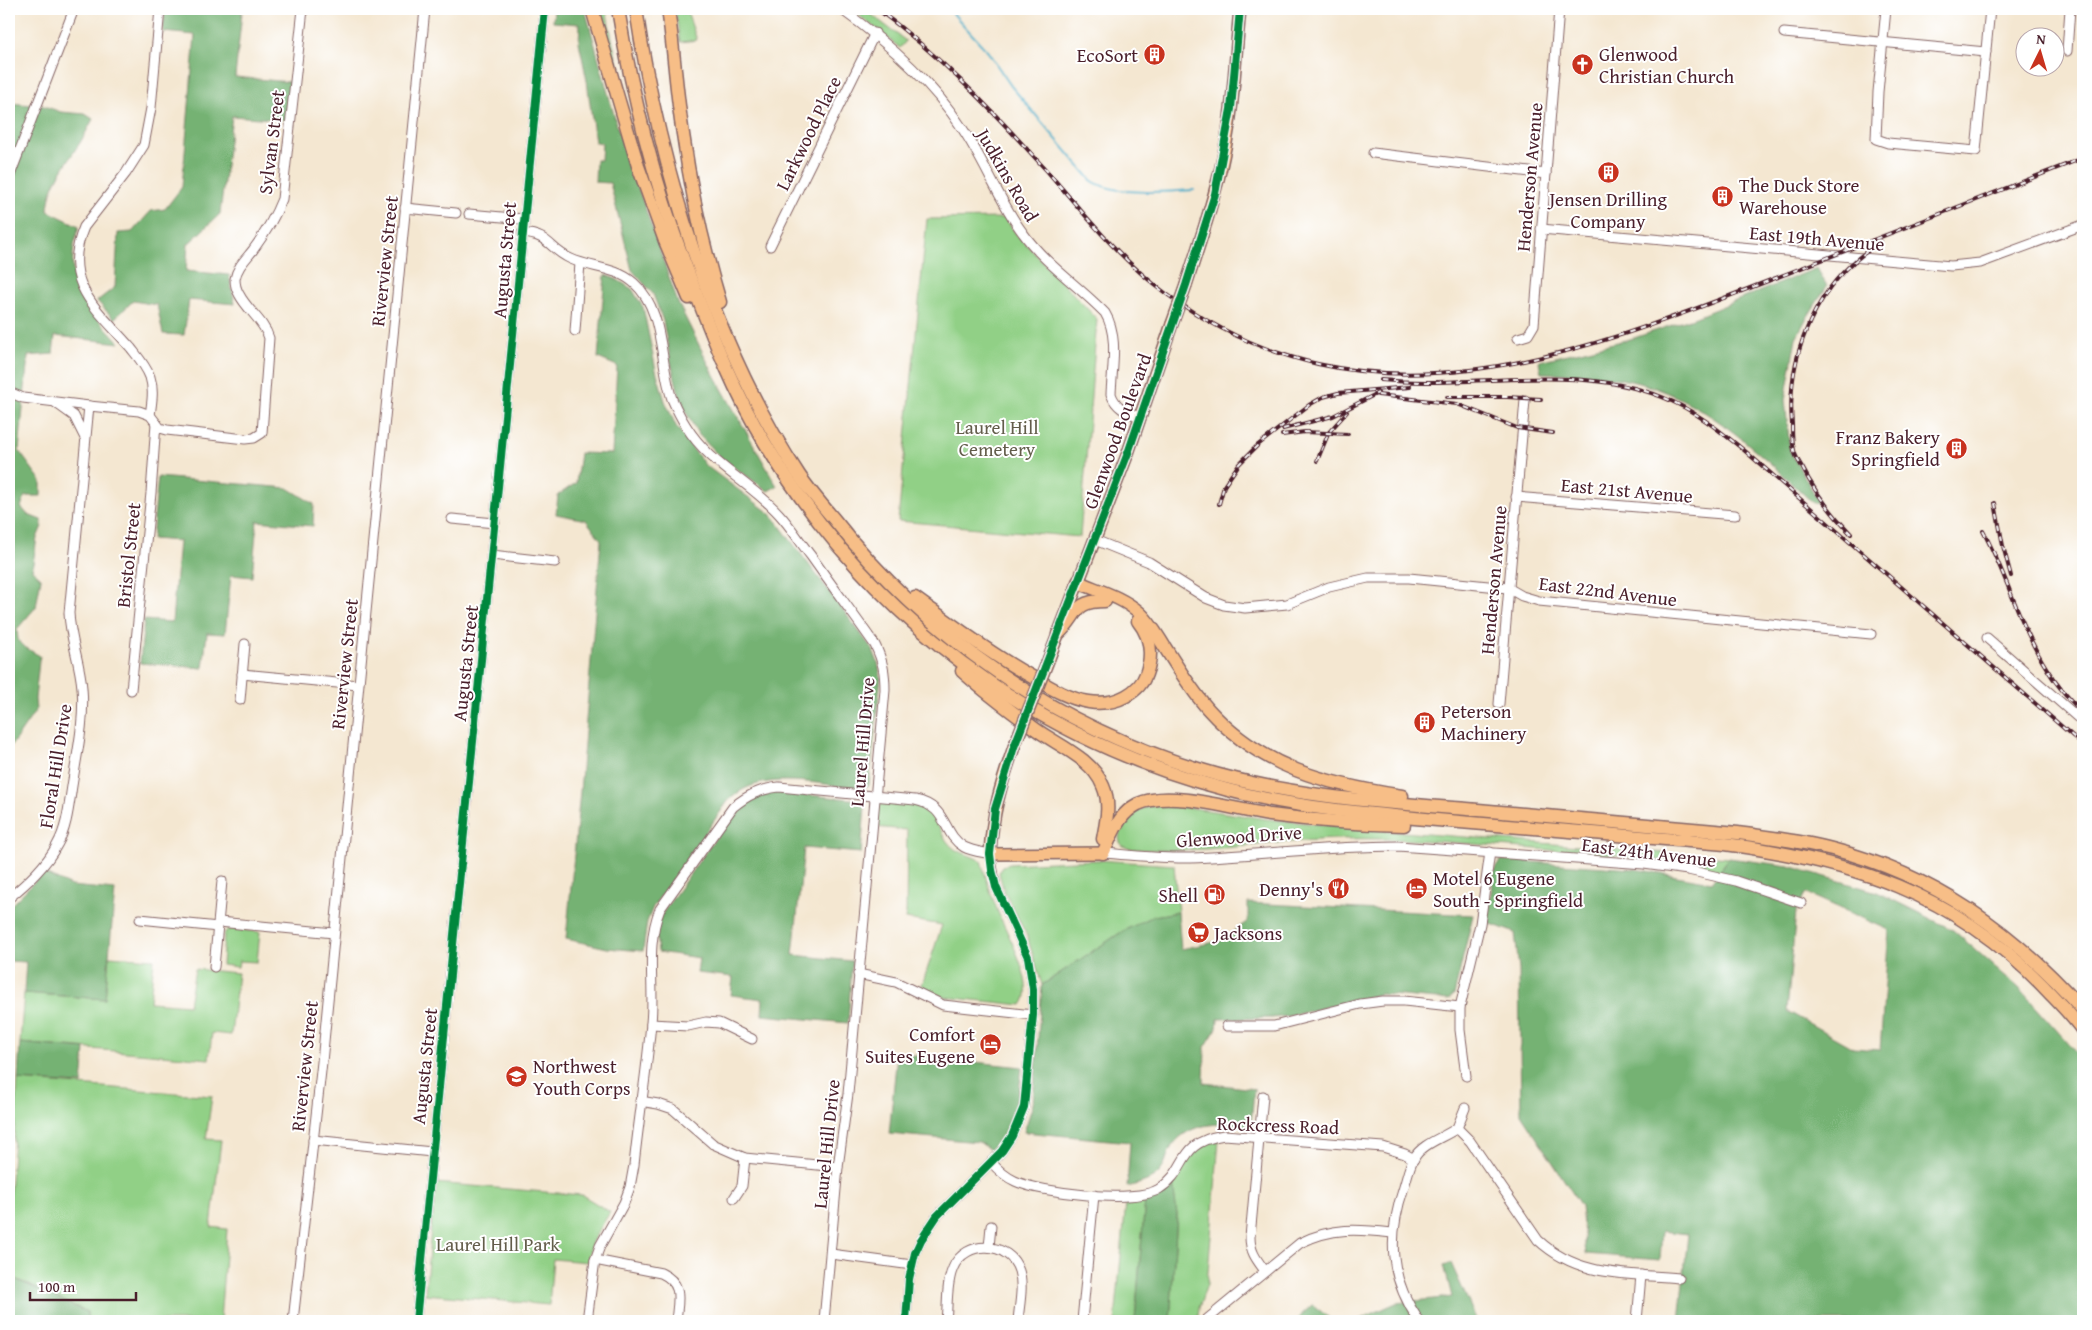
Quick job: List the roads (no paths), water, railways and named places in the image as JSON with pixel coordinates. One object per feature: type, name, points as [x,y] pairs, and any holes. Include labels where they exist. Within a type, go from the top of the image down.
[{"type":"highway","points":[[592,9],[638,166],[665,241],[693,308],[710,332]]},
{"type":"highway","points":[[618,9],[633,92],[652,164],[675,238],[710,332],[764,442],[822,526],[883,596],[916,627],[1003,693],[1037,714],[1083,738],[1130,759],[1180,777],[1255,797],[1324,809],[1725,844],[1778,851],[1876,876],[1938,905],[1971,926],[2031,974],[2083,1031]]},
{"type":"highway","points":[[636,9],[647,72],[667,160],[706,288],[751,391],[801,478],[851,541],[880,573],[943,633],[993,669],[1065,714],[1148,752],[1199,769],[1286,790],[1340,798],[1773,837],[1832,849],[1882,865],[1941,891],[1974,911],[2033,958],[2083,1010]]},
{"type":"highway","points":[[668,9],[682,133],[691,183],[703,240],[722,308],[728,341]]},
{"type":"highway","points":[[880,573],[998,658],[1055,690],[1090,702],[1117,700],[1130,694],[1145,677],[1151,656],[1145,630],[1127,611],[1077,586]]},
{"type":"highway","points":[[1077,586],[1112,596],[1140,613],[1150,624],[1208,709],[1225,726],[1262,754],[1285,767],[1336,784],[1483,810]]},
{"type":"highway","points":[[1058,634],[1066,627],[1080,606],[1091,601],[1105,601]]},
{"type":"highway","points":[[951,655],[962,671],[986,693],[1077,756],[1097,775],[1107,796],[1108,812],[1103,839],[1103,853]]},
{"type":"highway","points":[[1103,853],[1119,819],[1138,804],[1152,800],[1185,800],[1270,815],[1346,823],[1416,825],[1487,824]]},
{"type":"main road","name":"Glenwood Boulevard","points":[[990,854],[997,797],[1014,746],[1077,586],[1140,417],[1186,285],[1215,194],[1231,109],[1240,9]]},
{"type":"main road","name":"Glenwood Drive","points":[[990,854],[1103,853]]},
{"type":"street","points":[[9,178],[13,158],[74,9]]},
{"type":"street","points":[[150,415],[152,392],[148,371],[133,351],[86,298],[79,282],[76,259],[84,227],[126,173],[144,145],[151,108],[160,9]]},
{"type":"street","name":"Sylvan Street","points":[[156,423],[160,428],[167,430],[214,437],[254,438],[262,433],[270,338],[265,327],[246,307],[235,285],[242,263],[278,209],[282,199],[303,9]]},
{"type":"street","name":"Riverview Street","points":[[293,1321],[334,933],[425,9]]},
{"type":"street","name":"Augusta Street","points":[[416,1321],[545,9]]},
{"type":"street","name":"Judkins Road","points":[[841,9],[875,33],[912,68],[946,105],[980,156],[1008,211],[1025,236],[1105,313],[1111,323],[1113,333],[1111,394],[1114,403],[1140,417]]},
{"type":"street","name":"Henderson Avenue","points":[[1518,338],[1528,335],[1534,325],[1559,9]]},
{"type":"street","points":[[1886,9],[1882,41],[1876,139],[1888,143],[1976,151],[1990,9]]},
{"type":"street","points":[[2066,50],[2070,9]]},
{"type":"street","name":"Larkwood Place","points":[[770,246],[875,33]]},
{"type":"street","points":[[1784,33],[1986,52]]},
{"type":"street","points":[[1373,153],[1546,174]]},
{"type":"street","points":[[406,208],[456,213]]},
{"type":"street","points":[[469,214],[524,219]]},
{"type":"street","name":"East 19th Avenue","points":[[1541,229],[1951,266],[1980,263],[2083,225]]},
{"type":"street","name":"Laurel Hill Drive","points":[[522,232],[538,235],[559,252],[580,263],[619,273],[633,282],[643,293],[654,316],[672,399],[686,426],[701,446],[719,464],[760,495],[780,515],[875,645],[882,659],[885,674],[848,1094],[838,1166],[824,1321]]},
{"type":"street","points":[[575,331],[580,263]]},
{"type":"street","points":[[9,392],[23,398],[139,411],[150,415],[156,423]]},
{"type":"street","name":"Henderson Avenue","points":[[1499,704],[1525,400]]},
{"type":"street","points":[[53,402],[74,416],[86,440]]},
{"type":"street","name":"Floral Hill Drive","points":[[9,898],[47,862],[54,852],[63,831],[68,812],[83,709],[82,687],[71,637],[69,613],[90,406]]},
{"type":"street","name":"Bristol Street","points":[[131,690],[151,493],[156,423]]},
{"type":"street","name":"East 21st Avenue","points":[[1516,497],[1735,516]]},
{"type":"street","points":[[452,519],[495,523]]},
{"type":"street","name":"East 22nd Avenue","points":[[1094,540],[1149,562],[1206,598],[1224,605],[1245,608],[1287,604],[1329,587],[1368,578],[1409,578],[1508,588],[1522,596],[1539,601],[1871,634]]},
{"type":"street","points":[[492,555],[555,562]]},
{"type":"street","points":[[1987,638],[2083,722]]},
{"type":"street","points":[[240,700],[245,644]]},
{"type":"street","points":[[242,674],[358,685]]},
{"type":"street","points":[[588,1321],[596,1260],[600,1246],[624,1203],[630,1187],[651,1024],[653,998],[650,956],[654,925],[660,909],[733,807],[747,795],[762,789],[779,787],[925,802],[933,807],[941,815],[954,838],[963,846],[990,854],[996,887],[1028,957],[1034,989],[1024,1107],[1012,1136],[1002,1151],[926,1229],[915,1253],[912,1265],[906,1321]]},
{"type":"street","name":"Glenwood Drive","points":[[1103,853],[1158,858],[1190,858],[1364,846],[1398,846],[1490,852]]},
{"type":"street","points":[[1466,1076],[1460,1030],[1460,1007],[1480,924],[1490,852]]},
{"type":"street","name":"East 24th Avenue","points":[[1490,852],[1644,864],[1688,870],[1736,881],[1801,903]]},
{"type":"street","points":[[214,967],[222,881]]},
{"type":"street","points":[[140,919],[334,933]]},
{"type":"street","points":[[858,974],[896,982],[942,1005],[1033,1015]]},
{"type":"street","points":[[1227,1026],[1274,1026],[1360,1004],[1383,1001],[1460,1007]]},
{"type":"street","points":[[651,1024],[688,1026],[706,1022],[718,1023],[752,1039]]},
{"type":"street","points":[[1263,1096],[1250,1247],[1254,1257],[1265,1271]]},
{"type":"street","points":[[640,1101],[673,1109],[712,1144],[745,1158],[838,1166]]},
{"type":"street","points":[[1419,1321],[1399,1283],[1393,1254],[1392,1233],[1399,1202],[1414,1159],[1430,1143],[1457,1128],[1464,1108]]},
{"type":"street","points":[[1457,1128],[1470,1140],[1538,1240],[1561,1259],[1587,1269],[1679,1278]]},
{"type":"street","name":"Rockcress Road","points":[[991,1162],[1014,1181],[1031,1187],[1126,1198],[1143,1196],[1158,1190],[1169,1180],[1194,1145],[1208,1138],[1224,1135],[1259,1136],[1383,1147],[1396,1150],[1414,1159]]},
{"type":"street","points":[[313,1140],[432,1152]]},
{"type":"street","points":[[734,1198],[742,1186],[745,1158]]},
{"type":"street","points":[[1082,1321],[1094,1195]]},
{"type":"street","points":[[989,1247],[991,1226]]},
{"type":"street","points":[[1206,1321],[1300,1243],[1325,1232],[1355,1229],[1392,1233]]},
{"type":"street","points":[[946,1321],[952,1268],[958,1259],[979,1247],[998,1248],[1011,1258],[1019,1270],[1021,1282],[1018,1321]]},
{"type":"street","points":[[831,1254],[912,1265]]},
{"type":"street","points":[[596,1260],[660,1273],[670,1277],[677,1286],[679,1295],[676,1321]]},
{"type":"street","points":[[1637,1321],[1641,1275]]},
{"type":"waterway","points":[[949,9],[988,52],[1011,86],[1091,180],[1112,189],[1126,191],[1194,190]]},
{"type":"railway","points":[[877,9],[901,27],[966,85],[1027,149],[1119,252],[1168,295],[1244,339],[1321,365],[1398,374],[1475,369],[1553,354],[1631,332],[1709,304],[2083,158]]},
{"type":"railway","points":[[1851,534],[1818,494],[1796,457],[1792,440],[1792,397],[1801,345],[1811,320],[1824,297],[1840,276],[1859,258],[1881,242]]},
{"type":"railway","points":[[1381,380],[1416,382],[1523,379],[1594,381],[1628,387],[1673,402],[1695,414],[1745,451],[2083,745]]},
{"type":"railway","points":[[1219,504],[1224,486],[1239,464],[1258,445],[1309,405],[1323,397],[1338,393],[1410,387]]},
{"type":"railway","points":[[1283,429],[1333,416],[1378,393]]},
{"type":"railway","points":[[1378,395],[1457,404],[1517,428],[1553,433]]},
{"type":"railway","points":[[1447,397],[1541,399]]},
{"type":"railway","points":[[1317,461],[1329,432],[1347,412]]},
{"type":"railway","points":[[1282,435],[1305,432],[1348,434]]},
{"type":"railway","points":[[1995,503],[2011,576]]},
{"type":"railway","points":[[1983,531],[2037,653],[2059,687],[2083,713]]},
{"type":"place","name":"EcoSort","points":[[1154,55]]},
{"type":"place","name":"Glenwood Christian Church","points":[[1583,65]]},
{"type":"place","name":"Jensen Drilling Company","points":[[1608,173]]},
{"type":"place","name":"The Duck Store Warehouse","points":[[1723,196]]},
{"type":"place","name":"Franz Bakery Springfield","points":[[1956,448]]},
{"type":"place","name":"Peterson Machinery","points":[[1425,722]]},
{"type":"place","name":"Denny's","points":[[1339,889]]},
{"type":"place","name":"Motel 6 Eugene South - Springfield","points":[[1417,889]]},
{"type":"place","name":"Shell","points":[[1214,895]]},
{"type":"place","name":"Jacksons","points":[[1198,933]]},
{"type":"place","name":"Comfort Suites Eugene","points":[[991,1045]]},
{"type":"place","name":"Northwest Youth Corps","points":[[517,1077]]},
{"type":"park label","name":"Laurel Hill Cemetery","points":[[997,438]]},
{"type":"park label","name":"Laurel Hill Park","points":[[498,1244]]}]
